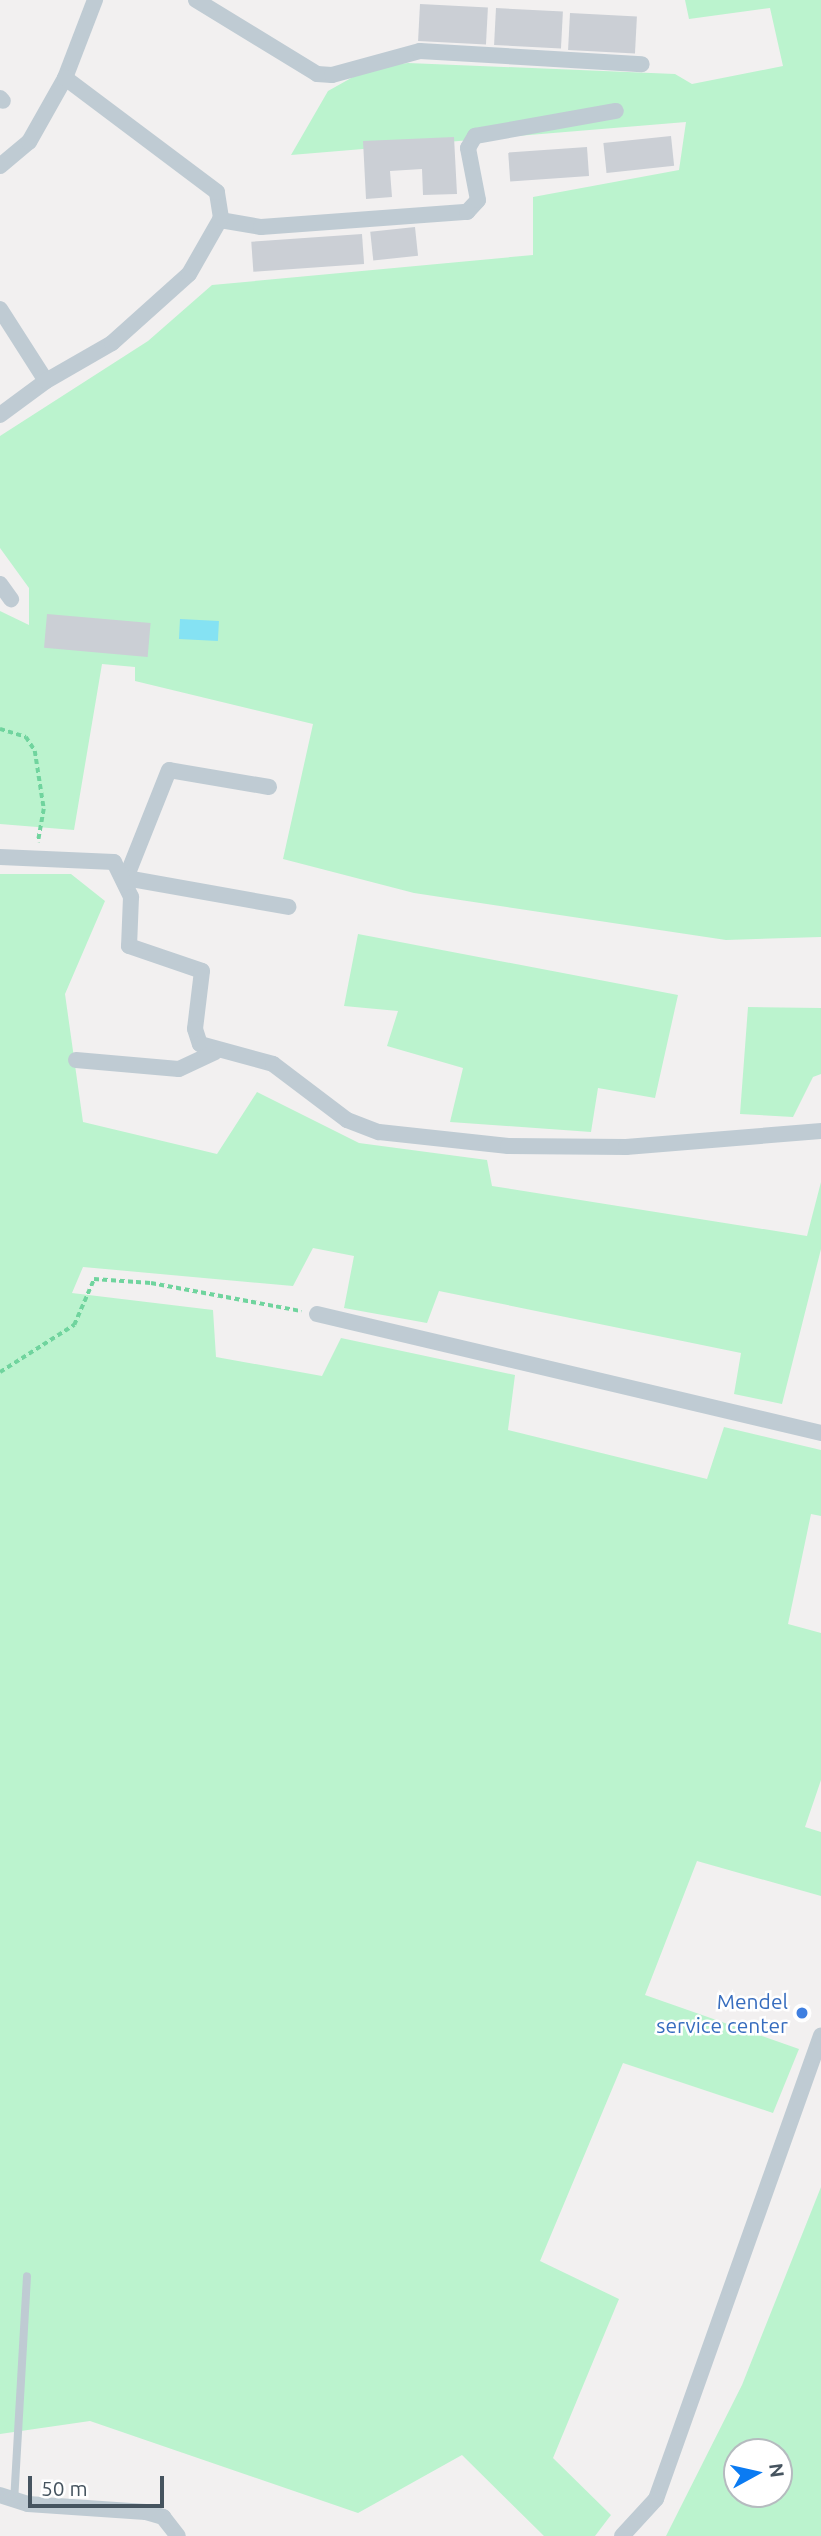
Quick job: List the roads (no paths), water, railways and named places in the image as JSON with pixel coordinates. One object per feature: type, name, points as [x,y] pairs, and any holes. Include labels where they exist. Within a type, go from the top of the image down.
[{"type":"street","points":[[0,166],[29,142],[65,78],[96,0]]},
{"type":"street","points":[[196,0],[317,74],[420,51],[642,64]]},
{"type":"street","points":[[0,415],[46,381],[112,343],[189,274],[220,220],[217,192],[65,78]]},
{"type":"street","points":[[220,220],[261,226],[467,212],[478,200],[468,148],[475,136],[616,111]]},
{"type":"street","points":[[0,309],[46,381]]},
{"type":"street","points":[[0,584],[10,599]]},
{"type":"street","points":[[269,787],[169,770],[126,878],[129,946],[202,971],[195,1029],[200,1044],[215,1052],[273,1064],[347,1120],[379,1132],[508,1146],[626,1147],[821,1131]]},
{"type":"street","points":[[0,857],[98,859],[114,862],[126,878],[288,907]]},
{"type":"street","points":[[76,1060],[179,1069],[215,1052]]},
{"type":"street","points":[[317,1314],[821,1433]]},
{"type":"street","points":[[622,2536],[656,2499],[821,2036]]},
{"type":"street","points":[[7,2498],[146,2512],[163,2517],[178,2536]]},
{"type":"lane","points":[[7,2498],[27,2276]]},
{"type":"water","points":[[180,619],[219,621],[218,641],[179,639]]},
{"type":"place","name":"Mendel service center","points":[[802,2013]]}]
